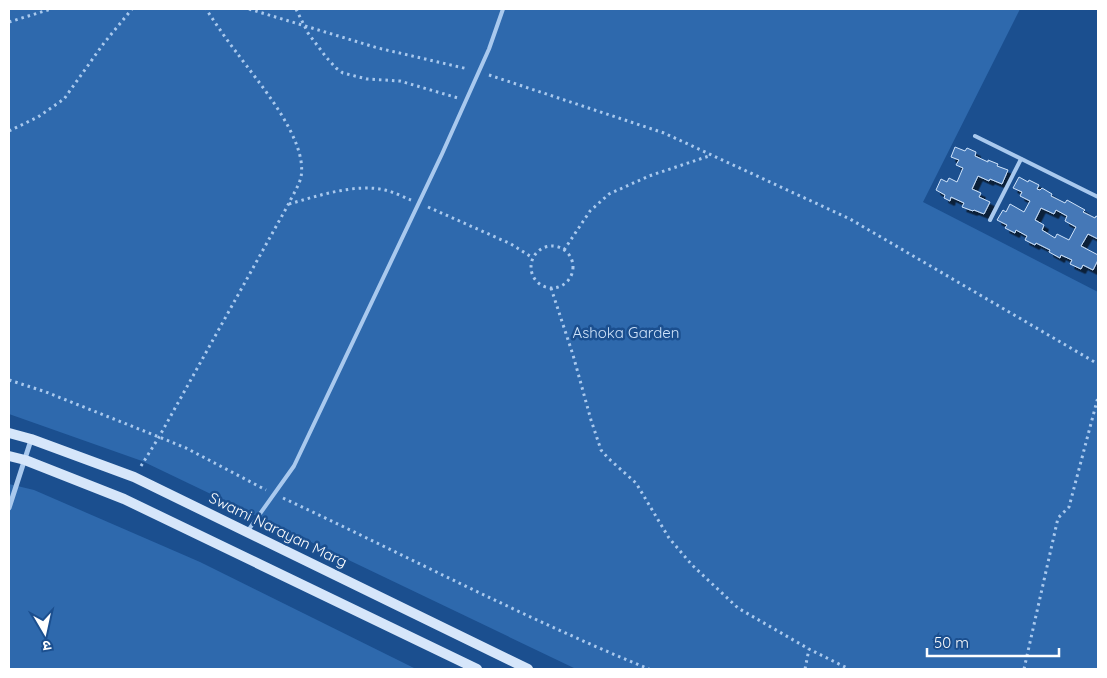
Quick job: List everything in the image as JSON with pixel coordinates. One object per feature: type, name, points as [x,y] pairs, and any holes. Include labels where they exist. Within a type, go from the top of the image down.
[{"type":"main road","name":"Swami Narayan Marg","points":[[9,433],[32,439],[134,477],[528,669]]},
{"type":"main road","points":[[9,456],[25,460],[124,499],[477,669]]},
{"type":"street","points":[[9,508],[32,439]]},
{"type":"lane","points":[[247,532],[294,466],[419,203],[489,49],[503,9]]},
{"type":"lane","points":[[975,136],[1098,197]]},
{"type":"lane","points":[[990,220],[1021,159]]},
{"type":"path","points":[[9,22],[51,9]]},
{"type":"path","points":[[9,132],[38,117],[64,99],[104,43],[132,9]]},
{"type":"path","points":[[134,477],[159,437],[288,205],[301,177],[298,148],[292,133],[270,98],[206,9]]},
{"type":"path","points":[[249,9],[378,48],[478,72],[664,133],[710,156],[850,219],[1098,364]]},
{"type":"path","points":[[296,9],[308,33],[326,57],[343,73],[367,78],[400,81],[466,100]]},
{"type":"path","points":[[564,250],[590,210],[609,194],[648,176],[710,156]]},
{"type":"path","points":[[288,205],[331,192],[368,188],[385,190],[511,244],[533,258]]},
{"type":"path","points":[[550,246],[564,250],[572,260],[572,274],[569,280],[558,287],[545,287],[534,278],[531,272],[533,258],[537,252],[550,246]]},
{"type":"path","points":[[551,288],[602,450],[608,458],[636,483],[669,538],[692,564],[738,608],[809,649],[849,669]]},
{"type":"path","points":[[9,380],[46,392],[186,448],[274,494],[513,609],[649,669]]},
{"type":"path","points":[[1024,669],[1058,518],[1068,507],[1098,397]]},
{"type":"path","points":[[805,669],[809,649]]},
{"type":"green space","name":"Ashoka Garden","points":[[9,9],[1020,9],[923,202],[1098,292],[1098,669],[576,669],[142,461],[9,414]]},
{"type":"green space","points":[[9,484],[34,490],[200,562],[416,669],[9,669]]},
{"type":"building","points":[[955,147],[965,151],[967,148],[976,152],[975,156],[998,164],[997,166],[1008,170],[1002,184],[978,176],[972,189],[981,193],[979,197],[990,202],[984,214],[962,207],[964,203],[951,197],[950,201],[944,198],[945,195],[936,190],[941,179],[947,182],[949,178],[957,182],[963,168],[956,165],[959,160],[951,157]]},
{"type":"building","points":[[1019,177],[1028,182],[1029,180],[1039,185],[1037,189],[1040,190],[1042,188],[1052,194],[1051,196],[1065,203],[1067,200],[1085,210],[1083,212],[1095,218],[1096,216],[1098,217],[1098,239],[1088,234],[1081,246],[1098,255],[1098,260],[1093,270],[1083,265],[1081,269],[1070,264],[1072,260],[1061,255],[1060,258],[1049,252],[1050,250],[1025,240],[1027,236],[1016,230],[1015,233],[1005,228],[1007,225],[997,220],[1003,210],[1006,212],[1010,204],[1024,212],[1030,201],[1020,196],[1022,192],[1013,188]],"holes":[[[1041,208],[1054,214],[1056,210],[1067,216],[1065,221],[1076,227],[1069,240],[1057,234],[1055,238],[1042,230],[1044,225],[1035,220]]]}]
